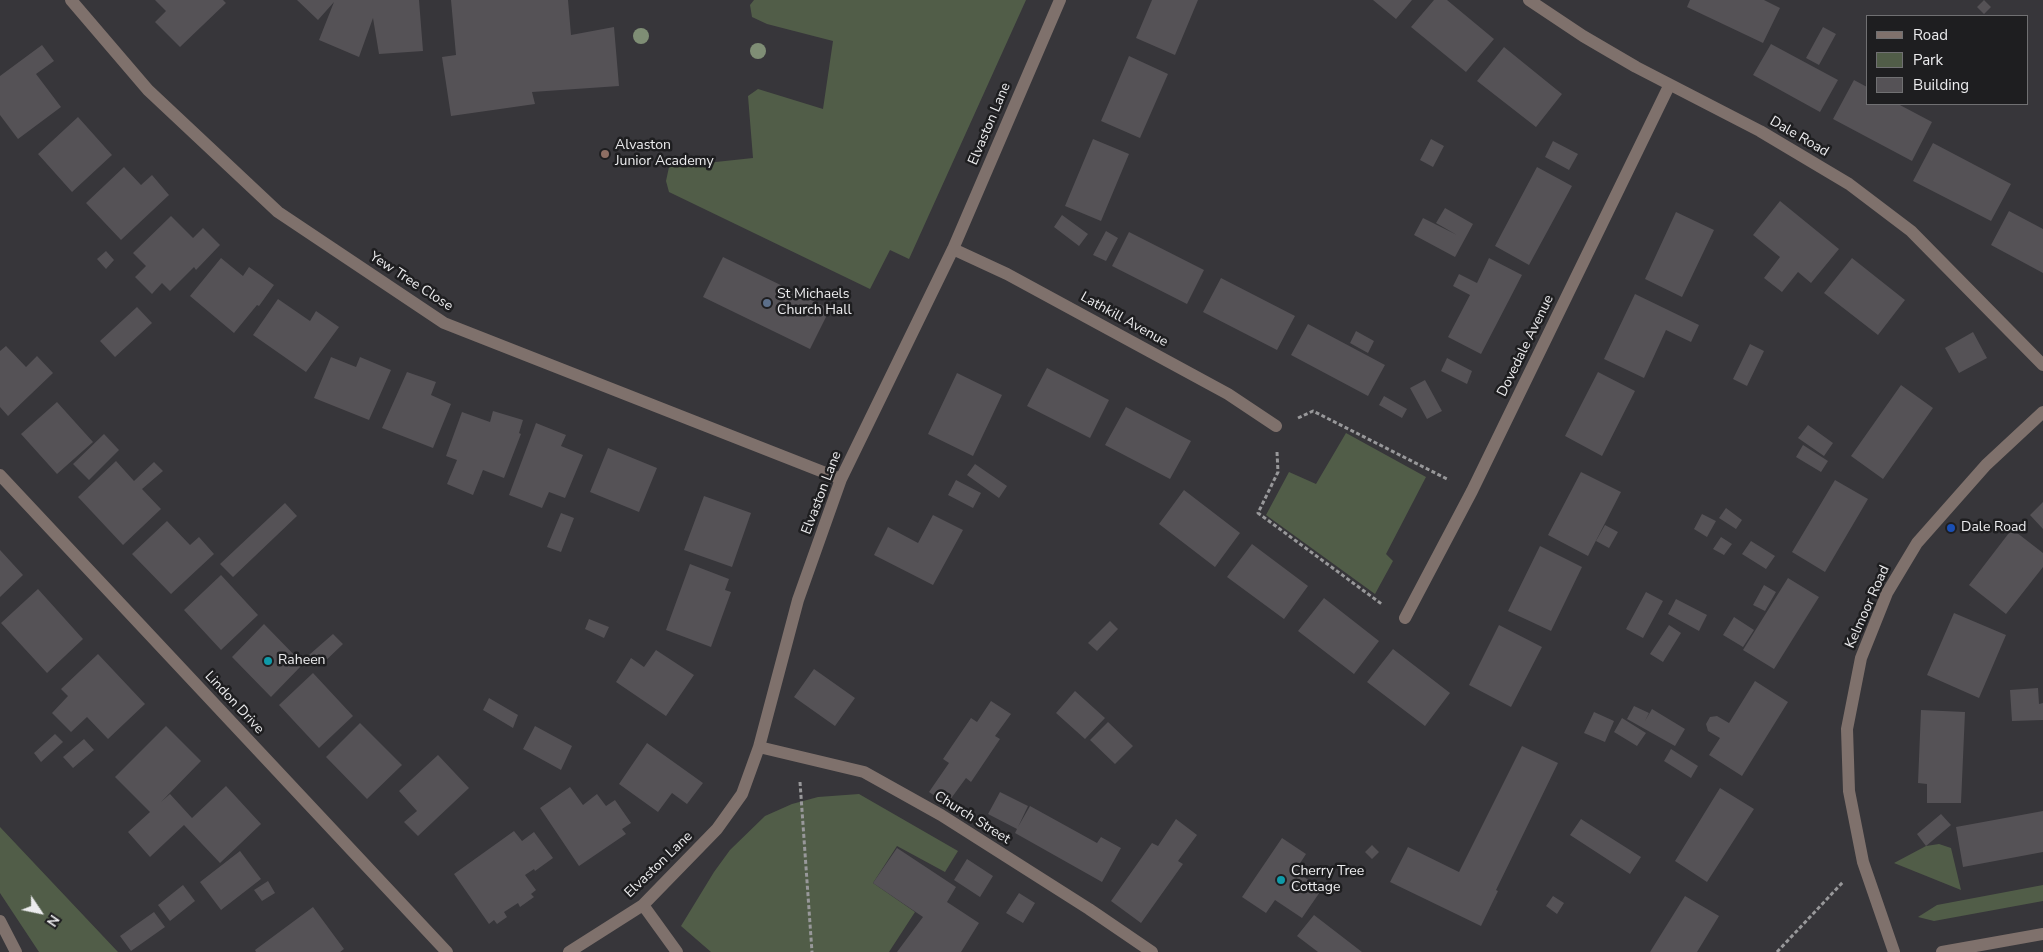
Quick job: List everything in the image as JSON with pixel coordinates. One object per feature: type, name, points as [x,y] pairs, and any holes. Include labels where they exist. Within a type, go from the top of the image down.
[{"type":"street","name":"Yew Tree Close","points":[[71,0],[148,90],[278,212],[444,323],[841,479]]},
{"type":"street","name":"Elvaston Lane","points":[[569,952],[643,905],[717,829],[742,794],[759,747],[798,600],[841,479],[952,249],[1060,0]]},
{"type":"street","name":"Dale Road","points":[[1529,0],[1583,36],[1669,86],[1777,141],[1849,184],[1888,212],[1939,258],[2043,365]]},
{"type":"street","name":"Dovedale Avenue","points":[[1405,618],[1472,491],[1669,86]]},
{"type":"street","name":"Lathkill Avenue","points":[[952,249],[1007,274],[1220,390],[1276,426]]},
{"type":"street","name":"Kelmoor Road","points":[[1894,952],[1863,862],[1849,791],[1847,729],[1861,658],[1872,627],[1902,566],[1934,522],[1986,465],[2043,412]]},
{"type":"street","name":"Lindon Drive","points":[[0,474],[447,952]]},
{"type":"street","name":"Church Street","points":[[759,747],[864,772],[950,820],[1089,909],[1152,952]]},
{"type":"street","points":[[643,905],[677,952]]},
{"type":"street","points":[[0,921],[16,952]]},
{"type":"street","points":[[1942,952],[2043,934]]},
{"type":"path","points":[[1405,618],[1376,601],[1258,513],[1278,472],[1276,426],[1313,411],[1472,491]]},
{"type":"path","points":[[798,757],[812,952]]},
{"type":"path","points":[[1777,952],[1863,862]]},
{"type":"green space","points":[[754,0],[1026,0],[909,259],[890,250],[870,289],[669,192],[666,181],[669,167],[753,158],[748,96],[758,89],[823,109],[833,41],[767,24],[752,17],[750,5]]},
{"type":"green space","points":[[1346,433],[1426,477],[1386,554],[1393,561],[1375,594],[1266,515],[1289,472],[1316,484]]},
{"type":"green space","points":[[859,794],[958,851],[945,872],[897,846],[873,883],[915,912],[889,952],[711,952],[681,926],[714,872],[730,850],[765,816],[792,804],[818,797]]},
{"type":"green space","points":[[0,827],[118,952],[39,952],[0,893]]},
{"type":"green space","points":[[1939,844],[1951,848],[1961,890],[1894,863],[1926,846]]},
{"type":"green space","points":[[2043,885],[2043,901],[1934,921],[1918,917],[1937,905]]},
{"type":"building","points":[[155,0],[223,0],[226,3],[180,47],[155,22],[166,11]]},
{"type":"building","points":[[297,0],[419,0],[423,51],[379,54],[373,18],[359,57],[319,40],[334,2],[318,20]]},
{"type":"building","points":[[451,0],[568,0],[571,35],[614,27],[619,86],[532,92],[535,104],[451,116],[442,57],[456,55]]},
{"type":"building","points":[[1152,0],[1198,0],[1175,55],[1136,38]]},
{"type":"building","points":[[1373,0],[1412,0],[1396,19]]},
{"type":"building","points":[[1434,0],[1447,0],[1494,39],[1466,72],[1411,27]]},
{"type":"building","points":[[1690,0],[1764,0],[1780,8],[1763,43],[1687,7]]},
{"type":"building","points":[[1984,0],[1991,7],[1984,14],[1977,7]]},
{"type":"building","points":[[1823,27],[1836,34],[1819,65],[1806,58]]},
{"type":"building","points":[[1771,44],[1838,80],[1820,112],[1753,75]]},
{"type":"building","points":[[42,45],[54,61],[36,74],[61,107],[18,139],[0,115],[0,76]]},
{"type":"building","points":[[1504,47],[1562,94],[1536,127],[1477,81]]},
{"type":"building","points":[[1129,56],[1168,74],[1140,138],[1101,121]]},
{"type":"building","points":[[1854,80],[1866,86],[1866,105],[1900,105],[1932,122],[1912,161],[1833,119]]},
{"type":"building","points":[[78,117],[112,155],[72,192],[38,154]]},
{"type":"building","points":[[1093,139],[1129,154],[1101,221],[1065,206]]},
{"type":"building","points":[[1431,139],[1444,146],[1433,167],[1420,160]]},
{"type":"building","points":[[1553,141],[1578,154],[1569,170],[1545,157]]},
{"type":"building","points":[[1933,143],[2011,184],[1991,221],[1913,181]]},
{"type":"building","points":[[124,167],[141,185],[152,175],[169,195],[121,240],[86,203]]},
{"type":"building","points":[[1537,167],[1572,186],[1529,265],[1495,246]]},
{"type":"building","points":[[1780,201],[1839,249],[1811,283],[1798,272],[1782,292],[1764,278],[1780,257],[1753,235]]},
{"type":"building","points":[[1445,208],[1473,224],[1455,257],[1414,235],[1423,218],[1457,235],[1436,223]]},
{"type":"building","points":[[2009,211],[2043,229],[2043,273],[1991,245]]},
{"type":"building","points":[[1676,212],[1714,230],[1682,297],[1645,279]]},
{"type":"building","points":[[1062,215],[1088,234],[1079,246],[1054,227]]},
{"type":"building","points":[[171,216],[193,238],[203,228],[220,245],[196,270],[194,267],[170,291],[162,283],[152,294],[135,277],[146,266],[133,253]]},
{"type":"building","points":[[1106,231],[1118,238],[1106,261],[1093,255]]},
{"type":"building","points":[[1129,232],[1204,270],[1187,304],[1112,266]]},
{"type":"building","points":[[106,251],[114,260],[106,269],[97,259]]},
{"type":"building","name":"St Michaels Church Hall","points":[[723,257],[830,309],[810,349],[703,297]]},
{"type":"building","points":[[221,258],[243,276],[249,267],[274,285],[259,306],[257,305],[234,333],[190,296]]},
{"type":"building","points":[[1489,258],[1522,275],[1481,354],[1448,337],[1470,295],[1453,286],[1459,274],[1477,283]]},
{"type":"building","points":[[1852,258],[1905,300],[1878,335],[1824,293]]},
{"type":"building","points":[[1221,278],[1295,316],[1277,350],[1203,312]]},
{"type":"building","points":[[1635,294],[1699,325],[1691,342],[1666,330],[1644,378],[1604,359]]},
{"type":"building","points":[[278,299],[310,321],[316,311],[339,327],[306,372],[253,335]]},
{"type":"building","points":[[137,307],[152,323],[115,357],[100,341]]},
{"type":"building","points":[[1308,324],[1385,365],[1368,396],[1291,355]]},
{"type":"building","points":[[1356,331],[1374,341],[1368,353],[1350,343]]},
{"type":"building","points":[[1973,332],[1987,358],[1959,373],[1945,348]]},
{"type":"building","points":[[1750,344],[1764,351],[1747,386],[1733,379]]},
{"type":"building","points":[[6,346],[26,367],[37,356],[53,373],[8,416],[0,407],[0,351]]},
{"type":"building","points":[[331,357],[356,367],[360,357],[391,370],[369,420],[314,398]]},
{"type":"building","points":[[1447,358],[1472,371],[1467,384],[1441,371]]},
{"type":"building","points":[[1047,368],[1109,400],[1090,438],[1027,406]]},
{"type":"building","points":[[407,372],[436,382],[431,395],[451,404],[433,448],[382,428]]},
{"type":"building","points":[[1598,372],[1635,391],[1602,456],[1565,436]]},
{"type":"building","points":[[957,373],[1002,395],[973,456],[928,434]]},
{"type":"building","points":[[1425,380],[1442,411],[1427,419],[1410,388]]},
{"type":"building","points":[[1901,385],[1933,408],[1883,479],[1851,456]]},
{"type":"building","points":[[1384,396],[1407,409],[1402,418],[1379,405]]},
{"type":"building","points":[[57,402],[93,442],[57,474],[21,434]]},
{"type":"building","points":[[1126,407],[1191,441],[1170,479],[1105,445]]},
{"type":"building","points":[[493,411],[523,420],[519,433],[521,434],[504,478],[483,470],[473,495],[447,484],[457,460],[446,456],[462,412],[490,422]]},
{"type":"building","points":[[536,423],[566,435],[561,446],[583,455],[565,498],[549,492],[542,508],[509,495]]},
{"type":"building","points":[[1808,425],[1833,443],[1824,456],[1798,438]]},
{"type":"building","points":[[104,434],[119,450],[89,480],[73,464]]},
{"type":"building","points":[[1803,445],[1828,461],[1821,472],[1796,457]]},
{"type":"building","points":[[608,448],[657,468],[639,512],[590,492]]},
{"type":"building","points":[[116,461],[134,481],[154,462],[163,471],[142,489],[161,509],[123,545],[78,497]]},
{"type":"building","points":[[975,464],[1007,486],[999,498],[967,475]]},
{"type":"building","points":[[1581,472],[1621,492],[1588,556],[1548,535]]},
{"type":"building","points":[[956,480],[981,493],[973,508],[948,495]]},
{"type":"building","points":[[1835,480],[1868,499],[1825,572],[1792,552]]},
{"type":"building","points":[[1184,490],[1240,533],[1215,567],[1159,524]]},
{"type":"building","points":[[704,496],[751,513],[732,567],[684,550]]},
{"type":"building","points":[[2043,502],[2043,529],[2030,515]]},
{"type":"building","points":[[285,503],[297,516],[233,577],[220,564]]},
{"type":"building","points":[[1726,508],[1742,520],[1736,529],[1719,518]]},
{"type":"building","points":[[561,513],[574,518],[561,552],[547,547]]},
{"type":"building","points":[[1702,514],[1716,521],[1707,537],[1694,529]]},
{"type":"building","points":[[933,515],[963,530],[933,585],[874,555],[888,527],[918,543]]},
{"type":"building","points":[[167,521],[190,545],[199,537],[214,554],[171,594],[132,554]]},
{"type":"building","points":[[1605,525],[1618,532],[1609,548],[1596,541]]},
{"type":"building","points":[[2012,529],[2043,553],[2043,567],[2006,614],[1969,585]]},
{"type":"building","points":[[1721,537],[1732,544],[1724,555],[1713,549]]},
{"type":"building","points":[[1751,541],[1775,556],[1766,569],[1742,554]]},
{"type":"building","points":[[1252,544],[1308,586],[1284,619],[1227,577]]},
{"type":"building","points":[[1540,546],[1582,567],[1551,631],[1508,611]]},
{"type":"building","points":[[0,550],[23,575],[0,597]]},
{"type":"building","points":[[690,564],[729,579],[725,590],[731,592],[711,647],[666,630]]},
{"type":"building","points":[[221,575],[258,615],[221,650],[184,610]]},
{"type":"building","points":[[1788,578],[1819,597],[1774,669],[1743,650]]},
{"type":"building","points":[[1764,585],[1776,592],[1765,611],[1753,605]]},
{"type":"building","points":[[38,589],[83,639],[47,673],[1,623]]},
{"type":"building","points":[[1646,592],[1663,601],[1643,638],[1626,629]]},
{"type":"building","points":[[1324,598],[1379,641],[1354,674],[1298,631]]},
{"type":"building","points":[[1676,599],[1707,615],[1699,631],[1668,614]]},
{"type":"building","points":[[1954,613],[2006,635],[1979,698],[1927,675]]},
{"type":"building","points":[[1734,617],[1754,630],[1743,647],[1723,635]]},
{"type":"building","points":[[589,619],[609,627],[604,638],[585,629]]},
{"type":"building","points":[[1110,621],[1118,629],[1097,651],[1088,643]]},
{"type":"building","name":"Raheen","points":[[264,624],[303,664],[271,697],[232,657]]},
{"type":"building","points":[[1499,625],[1542,647],[1511,707],[1469,685]]},
{"type":"building","points":[[1669,625],[1681,633],[1663,662],[1650,654]]},
{"type":"building","points":[[333,634],[343,644],[320,666],[309,655]]},
{"type":"building","points":[[1393,649],[1450,693],[1425,726],[1367,682]]},
{"type":"building","points":[[656,650],[694,675],[666,716],[616,682],[631,658],[644,667]]},
{"type":"building","points":[[98,654],[145,704],[108,739],[87,717],[71,732],[52,713],[68,696],[61,689]]},
{"type":"building","points":[[814,669],[855,698],[835,726],[794,697]]},
{"type":"building","points":[[313,673],[353,716],[319,748],[279,705]]},
{"type":"building","points":[[1755,681],[1788,702],[1742,776],[1709,755],[1720,738],[1708,731],[1706,724],[1710,717],[1717,716],[1729,723]]},
{"type":"building","points":[[2038,688],[2039,704],[2043,703],[2043,720],[2012,721],[2010,690]]},
{"type":"building","points":[[1075,691],[1105,718],[1085,739],[1056,713]]},
{"type":"building","points":[[489,698],[518,715],[513,728],[483,710]]},
{"type":"building","points":[[991,701],[1011,714],[995,736],[1000,739],[971,782],[966,778],[947,804],[929,792],[949,763],[943,759],[971,718],[977,722]]},
{"type":"building","points":[[1634,706],[1649,713],[1645,721],[1652,709],[1685,729],[1675,746],[1627,719]]},
{"type":"building","points":[[1921,710],[1965,712],[1961,803],[1927,803],[1927,784],[1918,783]]},
{"type":"building","points":[[1594,712],[1614,721],[1605,742],[1584,733]]},
{"type":"building","points":[[1622,718],[1646,733],[1637,746],[1614,732]]},
{"type":"building","points":[[1108,722],[1133,746],[1115,764],[1090,740]]},
{"type":"building","points":[[360,723],[402,765],[367,799],[326,757]]},
{"type":"building","points":[[166,726],[201,761],[161,802],[170,794],[192,818],[226,786],[261,824],[220,863],[184,825],[150,857],[128,832],[150,812],[115,777]]},
{"type":"building","points":[[535,726],[572,746],[561,770],[523,749]]},
{"type":"building","points":[[55,734],[63,742],[41,762],[34,753]]},
{"type":"building","points":[[84,739],[94,750],[73,768],[63,757]]},
{"type":"building","points":[[647,743],[703,783],[687,804],[672,793],[658,812],[619,784]]},
{"type":"building","points":[[1522,746],[1558,763],[1496,890],[1498,891],[1481,926],[1390,882],[1408,847],[1459,872]]},
{"type":"building","points":[[1671,749],[1698,766],[1691,778],[1664,761]]},
{"type":"building","points":[[438,755],[469,788],[418,836],[404,822],[417,811],[399,791]]},
{"type":"building","points":[[570,787],[583,805],[597,794],[606,806],[615,800],[631,823],[622,829],[626,834],[579,866],[540,808]]},
{"type":"building","points":[[1720,788],[1754,809],[1707,882],[1675,861]]},
{"type":"building","points":[[1000,792],[1028,806],[1018,827],[1030,806],[1097,843],[1101,837],[1121,848],[1102,882],[1015,833],[1017,829],[988,814]]},
{"type":"building","points":[[2043,811],[2043,852],[1963,867],[1956,827]]},
{"type":"building","points":[[1941,814],[1951,825],[1926,846],[1917,834]]},
{"type":"building","points":[[1176,819],[1197,835],[1178,861],[1183,864],[1141,923],[1111,901],[1152,843],[1158,846]]},
{"type":"building","points":[[1581,819],[1641,857],[1630,874],[1570,835]]},
{"type":"building","points":[[514,831],[522,841],[534,832],[553,858],[535,871],[534,869],[525,875],[536,890],[531,894],[534,897],[520,907],[518,903],[504,912],[507,917],[497,924],[494,920],[489,924],[454,874]]},
{"type":"building","name":"Cherry Tree Cottage","points":[[1282,838],[1306,854],[1295,871],[1322,889],[1302,918],[1275,900],[1266,913],[1242,897]]},
{"type":"building","points":[[1372,845],[1379,852],[1372,859],[1365,852]]},
{"type":"building","points":[[897,848],[956,887],[947,902],[979,923],[961,952],[897,952],[923,917],[873,883]]},
{"type":"building","points":[[240,851],[261,879],[221,910],[200,882]]},
{"type":"building","points":[[967,859],[993,876],[980,897],[954,880]]},
{"type":"building","points":[[268,881],[275,893],[262,901],[254,890]]},
{"type":"building","points":[[183,885],[195,901],[170,921],[158,905]]},
{"type":"building","points":[[1019,893],[1035,903],[1023,923],[1006,913]]},
{"type":"building","points":[[1553,896],[1564,903],[1557,914],[1546,906]]},
{"type":"building","points":[[1685,896],[1719,916],[1697,952],[1650,952]]},
{"type":"building","points":[[313,907],[344,949],[340,952],[256,952],[255,950]]},
{"type":"building","points":[[154,912],[165,927],[131,951],[120,936]]},
{"type":"building","points":[[1314,915],[1362,952],[1318,952],[1297,936]]},
{"type":"place","name":"Alvaston Junior Academy","points":[[605,154]]},
{"type":"place","name":"St Michaels Church Hall","points":[[767,303]]},
{"type":"place","name":"Dale Road","points":[[1951,528]]},
{"type":"place","name":"Raheen","points":[[268,661]]},
{"type":"place","name":"Cherry Tree Cottage","points":[[1281,880]]}]
